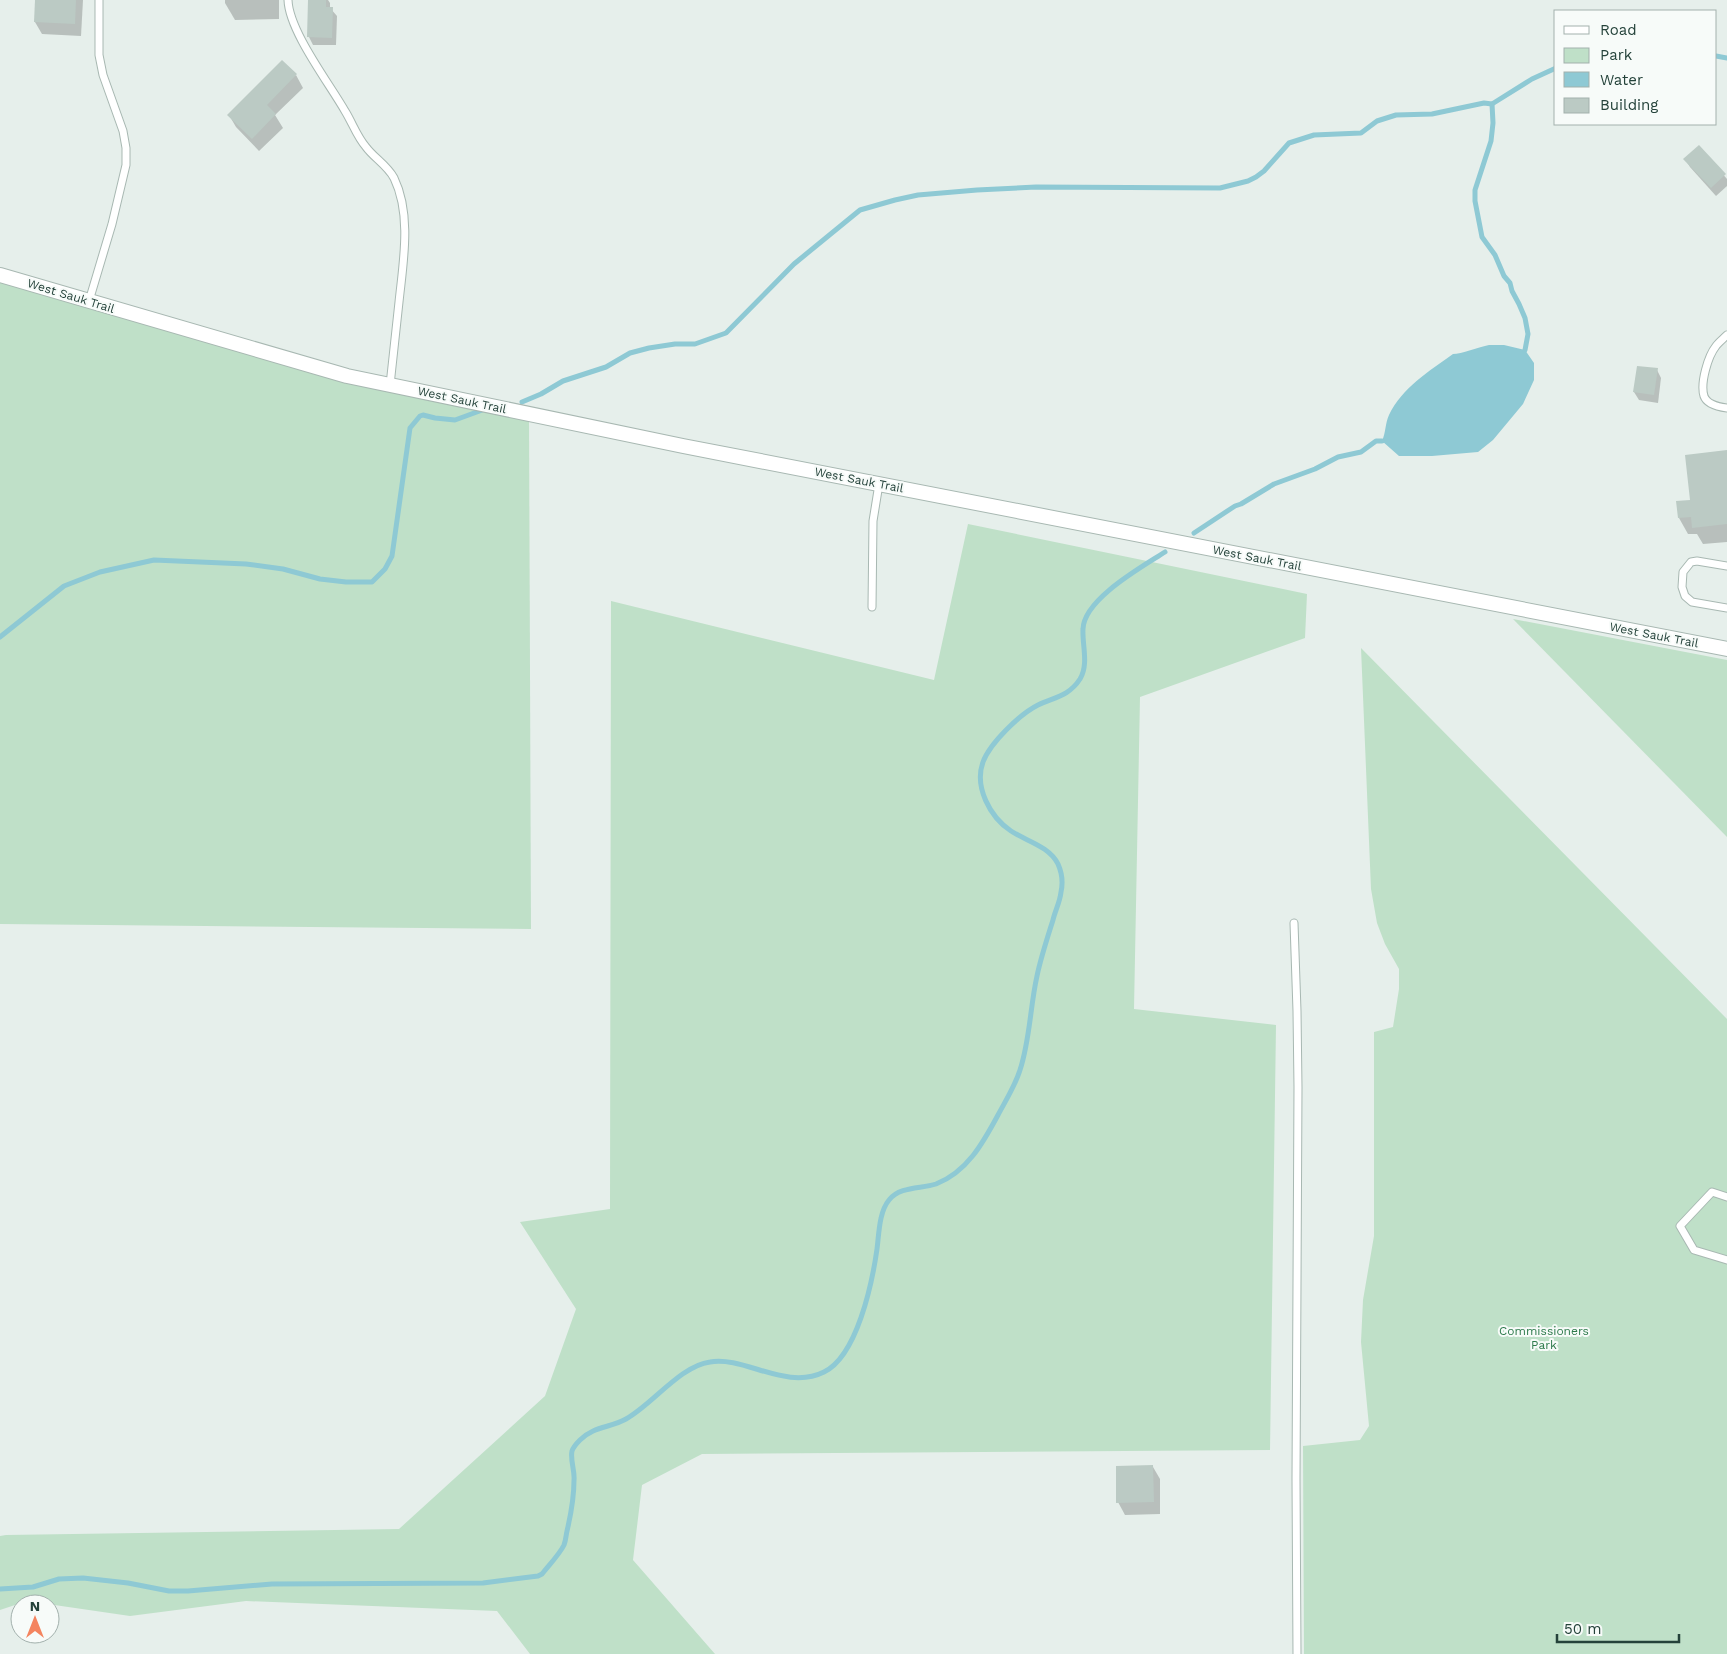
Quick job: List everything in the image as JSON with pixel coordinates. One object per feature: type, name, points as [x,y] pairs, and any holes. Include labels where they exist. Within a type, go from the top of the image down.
[{"type":"street","name":"West Sauk Trail","points":[[0,274],[347,376],[683,446],[1727,649]]},
{"type":"lane","points":[[89,301],[112,224],[126,164],[123,132],[103,75],[100,55],[99,0]]},
{"type":"lane","points":[[288,0],[297,30],[310,54],[366,147],[394,178],[399,195],[404,227],[403,263],[390,385]]},
{"type":"lane","points":[[1727,335],[1716,346],[1708,360],[1704,382],[1704,396],[1711,404],[1727,408]]},
{"type":"lane","points":[[872,607],[873,521],[879,484]]},
{"type":"lane","points":[[1727,566],[1697,561],[1690,562],[1683,572],[1682,586],[1686,596],[1692,602],[1727,608]]},
{"type":"lane","points":[[1294,923],[1298,1096],[1297,1654]]},
{"type":"lane","points":[[1727,1197],[1712,1192],[1680,1226],[1694,1250],[1727,1260]]},
{"type":"green space","points":[[0,277],[529,417],[531,929],[0,924]]},
{"type":"green space","points":[[968,524],[1307,594],[1305,638],[1140,697],[1134,1009],[1276,1025],[1270,1450],[702,1454],[642,1485],[633,1560],[715,1654],[530,1654],[497,1611],[246,1601],[130,1616],[60,1606],[60,1594],[10,1594],[10,1607],[0,1610],[0,1536],[399,1529],[545,1396],[576,1309],[520,1222],[610,1209],[611,601],[934,680]]},
{"type":"green space","points":[[1513,619],[1727,660],[1727,837]]},
{"type":"green space","name":"Commissioners Park","points":[[1361,648],[1727,1019],[1727,1654],[1304,1654],[1303,1446],[1360,1440],[1369,1426],[1361,1342],[1363,1300],[1374,1236],[1374,1032],[1393,1027],[1399,989],[1399,969],[1385,944],[1377,923],[1371,889]]},
{"type":"water","points":[[1489,345],[1504,345],[1525,350],[1534,363],[1534,380],[1523,404],[1493,440],[1478,452],[1432,456],[1399,456],[1382,441],[1389,415],[1394,405],[1409,388],[1453,354]]},
{"type":"building","points":[[35,0],[76,0],[75,24],[34,22]]},
{"type":"building","points":[[308,0],[326,0],[326,7],[333,7],[332,38],[307,37]]},
{"type":"building","points":[[282,60],[297,74],[267,105],[276,114],[252,139],[227,115]]},
{"type":"building","points":[[1699,145],[1726,174],[1711,188],[1683,159]]},
{"type":"building","points":[[1637,366],[1658,368],[1654,395],[1633,392]]},
{"type":"building","points":[[1727,450],[1727,524],[1692,528],[1691,517],[1678,518],[1676,501],[1690,500],[1685,455]]},
{"type":"building","points":[[1153,1465],[1154,1502],[1116,1503],[1116,1466]]},
{"type":"waterway","points":[[1717,56],[1727,58]]},
{"type":"waterway","points":[[522,402],[541,394],[563,381],[606,367],[630,353],[675,344],[695,344],[726,333],[794,264],[860,210],[918,195],[977,190],[1036,187],[1220,188],[1256,177],[1264,171],[1289,143],[1314,135],[1361,133],[1377,121],[1396,115],[1432,114],[1484,103],[1492,104],[1532,79],[1554,69]]},
{"type":"waterway","points":[[1492,104],[1493,123],[1491,141],[1475,190],[1475,201],[1482,237],[1495,255],[1504,276],[1510,283],[1525,318],[1528,334],[1525,350]]},
{"type":"waterway","points":[[0,637],[64,586],[100,572],[154,560],[246,564],[283,569],[320,579],[372,582],[385,569],[392,556],[410,428],[423,415],[455,420],[485,409]]},
{"type":"waterway","points":[[1194,533],[1235,506],[1274,484],[1315,469],[1338,457],[1361,452],[1376,441],[1382,441]]},
{"type":"waterway","points":[[0,1589],[33,1587],[59,1579],[83,1578],[128,1583],[169,1591],[188,1591],[272,1584],[483,1583],[538,1576],[554,1560],[565,1543],[573,1493],[572,1451],[585,1435],[626,1419],[636,1413],[677,1378],[699,1365],[723,1361],[780,1376],[795,1378],[810,1377],[824,1372],[836,1364],[846,1351],[861,1318],[871,1281],[880,1223],[883,1211],[889,1200],[899,1192],[930,1186],[947,1179],[973,1156],[1016,1082],[1023,1059],[1037,976],[1060,899],[1062,878],[1058,864],[1049,853],[1037,844],[1017,835],[996,818],[982,791],[981,772],[983,762],[992,746],[1023,715],[1038,705],[1066,693],[1076,685],[1083,673],[1084,667],[1083,629],[1086,618],[1093,606],[1103,595],[1129,575],[1165,552]]}]
